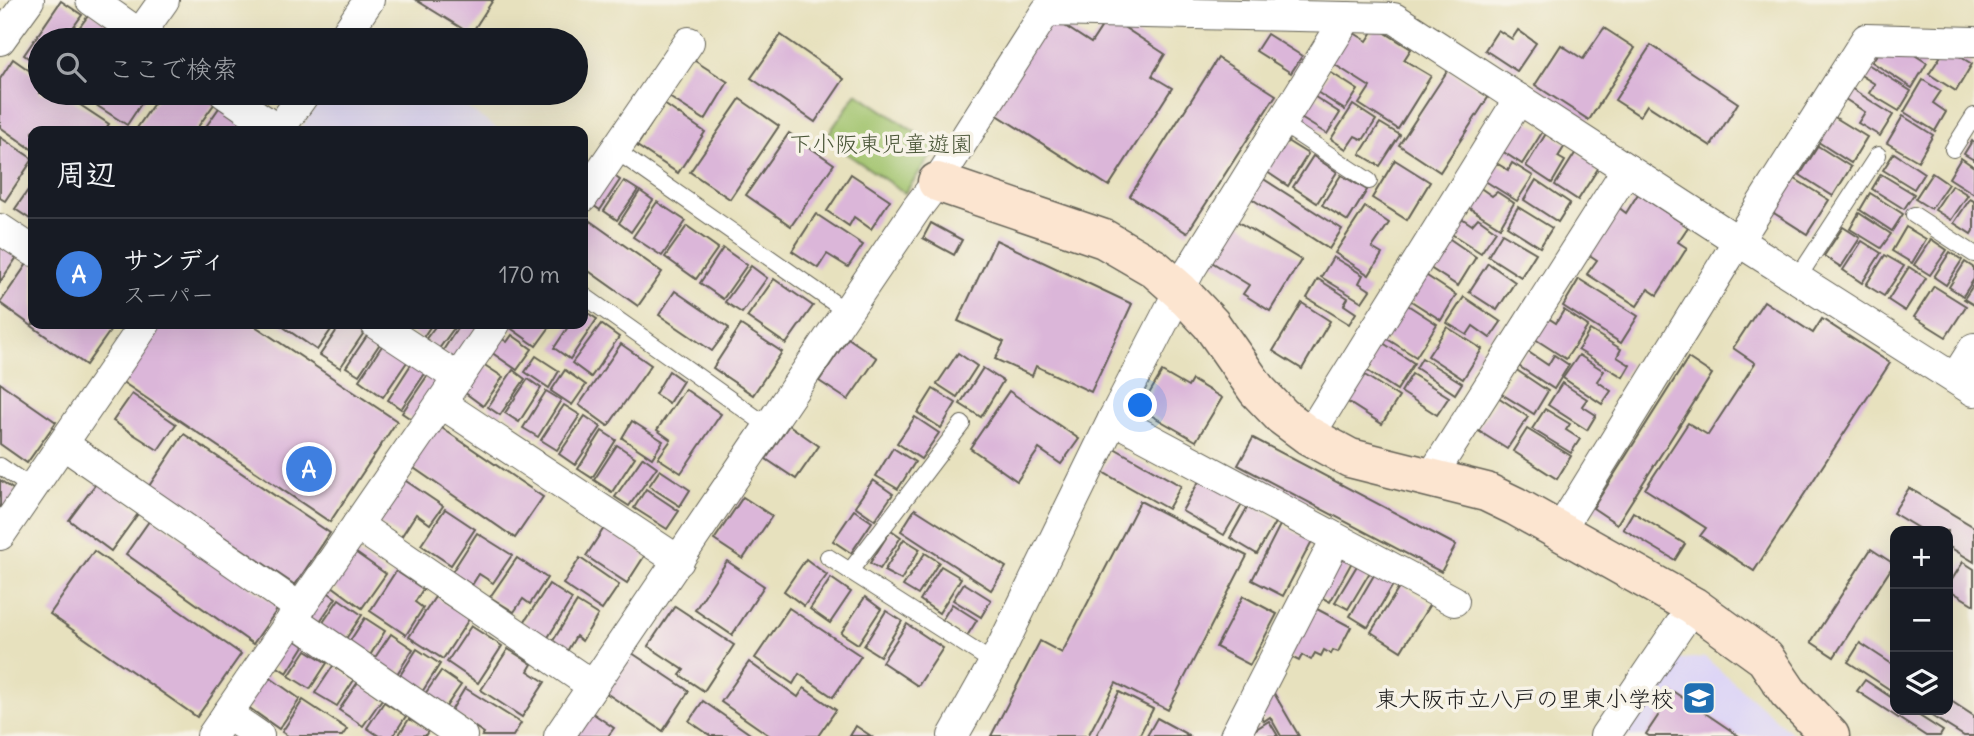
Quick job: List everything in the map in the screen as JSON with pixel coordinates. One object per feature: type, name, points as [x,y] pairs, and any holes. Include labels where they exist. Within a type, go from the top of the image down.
[{"type":"street","points":[[0,40],[29,0]]},
{"type":"street","points":[[90,0],[131,28]]},
{"type":"street","points":[[149,28],[164,0]]},
{"type":"street","points":[[349,28],[369,0]]},
{"type":"street","points":[[559,736],[937,182],[1046,11],[1394,18],[1964,385],[1974,348]]},
{"type":"street","points":[[953,736],[994,663],[1113,419],[1190,270],[1347,17]]},
{"type":"street","points":[[1560,530],[1866,39],[1974,42]]},
{"type":"street","points":[[588,190],[689,42]]},
{"type":"street","points":[[1309,436],[1520,99]]},
{"type":"street","points":[[241,105],[272,126]]},
{"type":"street","points":[[282,126],[297,105]]},
{"type":"street","points":[[1431,477],[1627,169]]},
{"type":"street","points":[[937,182],[1104,239],[1154,268],[1211,324],[1256,390],[1282,416],[1309,436],[1350,458],[1486,492],[1560,530],[1693,606],[1765,658],[1788,692],[1830,736]]},
{"type":"street","points":[[0,229],[28,248]]},
{"type":"street","points":[[0,534],[142,329]]},
{"type":"street","points":[[384,329],[458,378]]},
{"type":"street","points":[[259,736],[220,725],[492,329]]},
{"type":"street","points":[[441,403],[679,561]]},
{"type":"street","points":[[1113,419],[1454,601]]},
{"type":"street","points":[[63,444],[462,736]]},
{"type":"street","points":[[357,525],[593,686]]},
{"type":"street","points":[[1236,736],[1336,539]]},
{"type":"street","points":[[1605,736],[1693,606]]},
{"type":"lane","points":[[1953,149],[1974,116]]},
{"type":"lane","points":[[1281,123],[1369,181]]},
{"type":"lane","points":[[615,150],[847,312]]},
{"type":"lane","points":[[1797,279],[1878,155]]},
{"type":"lane","points":[[1914,215],[1974,254]]},
{"type":"lane","points":[[588,299],[769,427]]},
{"type":"lane","points":[[850,571],[962,424]]},
{"type":"lane","points":[[0,466],[32,488]]},
{"type":"lane","points":[[828,557],[994,663]]},
{"type":"shaded area","points":[[317,105],[463,105],[494,126],[302,126]]},
{"type":"shaded area","name":"東大阪市立八戸の里東小学校","points":[[1705,657],[1795,736],[1620,736],[1670,660]]},
{"type":"green space","name":"下小阪東児童遊園","points":[[857,93],[937,147],[905,193],[825,139]]},
{"type":"building","points":[[416,0],[493,0],[475,28],[461,28]]},
{"type":"building","points":[[61,1],[82,15],[73,28],[42,28]]},
{"type":"building","points":[[91,12],[109,25],[107,28],[79,28]]},
{"type":"building","points":[[1051,17],[1091,43],[1108,17],[1165,54],[1152,76],[1172,88],[1109,186],[991,111]]},
{"type":"building","points":[[1376,27],[1411,49],[1404,60],[1431,76],[1398,129],[1359,104],[1370,87],[1329,61],[1349,30],[1367,41]]},
{"type":"building","points":[[1604,28],[1635,48],[1589,120],[1535,85],[1561,45],[1583,59]]},
{"type":"building","points":[[1498,30],[1512,39],[1518,30],[1536,43],[1517,71],[1485,50]]},
{"type":"building","points":[[1267,34],[1302,56],[1291,73],[1256,51]]},
{"type":"building","points":[[781,35],[844,79],[815,122],[751,78]]},
{"type":"building","points":[[1651,45],[1738,103],[1711,146],[1647,105],[1640,116],[1615,100]]},
{"type":"building","points":[[1883,45],[1902,47],[1927,63],[1912,88],[1872,62]]},
{"type":"building","points":[[1946,48],[1972,64],[1956,91],[1929,74]]},
{"type":"building","points":[[1218,58],[1276,95],[1187,233],[1130,196]]},
{"type":"building","points":[[13,59],[28,70],[28,105],[80,105],[109,124],[28,126],[28,147],[0,127],[0,79]]},
{"type":"building","points":[[692,59],[728,82],[705,120],[669,97]]},
{"type":"building","points":[[1866,63],[1911,91],[1899,111],[1869,93],[1875,84],[1859,74]]},
{"type":"building","points":[[1448,70],[1489,96],[1440,172],[1399,145]]},
{"type":"building","points":[[1330,72],[1358,90],[1345,110],[1317,92]]},
{"type":"building","points":[[1923,80],[1941,91],[1933,103],[1946,112],[1935,131],[1904,112]]},
{"type":"building","points":[[1846,85],[1893,115],[1880,136],[1858,123],[1865,112],[1839,95]]},
{"type":"building","points":[[1312,95],[1340,113],[1327,134],[1299,117]]},
{"type":"building","points":[[740,99],[779,126],[730,199],[690,172]]},
{"type":"building","points":[[664,104],[705,132],[678,173],[637,146]]},
{"type":"building","points":[[96,105],[140,105],[127,125]]},
{"type":"building","points":[[153,105],[213,105],[199,126],[138,126]]},
{"type":"building","points":[[221,105],[250,126],[206,126]]},
{"type":"building","points":[[1353,105],[1376,120],[1363,140],[1355,136],[1346,149],[1331,139]]},
{"type":"building","points":[[1828,113],[1867,137],[1851,163],[1812,138]]},
{"type":"building","points":[[1903,116],[1933,135],[1918,161],[1887,143]]},
{"type":"building","points":[[1523,118],[1543,131],[1522,164],[1502,151]]},
{"type":"building","points":[[1380,123],[1400,135],[1380,166],[1360,154]]},
{"type":"building","points":[[1547,132],[1566,144],[1558,157],[1565,161],[1552,183],[1526,166]]},
{"type":"building","points":[[789,133],[834,164],[791,226],[746,195]]},
{"type":"building","points":[[0,137],[28,156],[28,166],[5,201],[0,198]]},
{"type":"building","points":[[1284,139],[1308,154],[1288,186],[1264,170]]},
{"type":"building","points":[[1972,141],[1974,143],[1974,160],[1964,154]]},
{"type":"building","points":[[1818,146],[1851,167],[1833,196],[1800,175]]},
{"type":"building","points":[[1576,152],[1599,167],[1578,200],[1555,185]]},
{"type":"building","points":[[1894,153],[1924,173],[1914,189],[1883,170]]},
{"type":"building","points":[[1313,156],[1337,172],[1317,203],[1293,187]]},
{"type":"building","points":[[1961,158],[1974,167],[1974,194],[1949,178]]},
{"type":"building","points":[[1395,160],[1430,182],[1407,220],[1372,198]]},
{"type":"building","points":[[1493,161],[1508,170],[1512,163],[1533,176],[1517,201],[1482,179]]},
{"type":"building","points":[[607,171],[620,180],[600,210],[588,200]]},
{"type":"building","points":[[1932,173],[1948,184],[1931,209],[1915,199]]},
{"type":"building","points":[[851,174],[890,200],[871,229],[854,217],[849,226],[827,211]]},
{"type":"building","points":[[1787,174],[1829,200],[1807,234],[1766,208]]},
{"type":"building","points":[[1881,174],[1914,194],[1904,209],[1872,189]]},
{"type":"building","points":[[1341,175],[1367,190],[1348,221],[1322,205]]},
{"type":"building","points":[[1262,178],[1342,229],[1329,249],[1249,197]]},
{"type":"building","points":[[1536,180],[1570,203],[1558,222],[1524,200]]},
{"type":"building","points":[[624,181],[638,190],[617,220],[604,211]]},
{"type":"building","points":[[1952,185],[1968,195],[1951,220],[1935,210]]},
{"type":"building","points":[[1479,187],[1492,196],[1497,192],[1514,203],[1500,227],[1466,206]]},
{"type":"building","points":[[28,190],[28,218],[15,209]]},
{"type":"building","points":[[640,191],[653,200],[631,232],[619,223]]},
{"type":"building","points":[[1870,193],[1903,214],[1892,231],[1860,210]]},
{"type":"building","points":[[1638,194],[1688,227],[1678,242],[1687,248],[1657,295],[1648,289],[1637,306],[1587,274],[1597,260],[1588,254],[1618,207],[1626,213]]},
{"type":"building","points":[[1970,199],[1974,201],[1974,229],[1971,234],[1954,223]]},
{"type":"building","points":[[657,202],[686,221],[662,256],[633,237]]},
{"type":"building","points":[[1365,207],[1389,223],[1372,248],[1382,254],[1369,275],[1335,253]]},
{"type":"building","points":[[1518,207],[1552,228],[1540,247],[1507,226]]},
{"type":"building","points":[[1859,213],[1891,234],[1881,248],[1850,229]]},
{"type":"building","points":[[816,214],[863,245],[848,267],[827,254],[818,268],[792,251]]},
{"type":"building","points":[[1457,215],[1472,225],[1478,218],[1496,231],[1481,253],[1447,231]]},
{"type":"building","points":[[588,220],[662,272],[638,306],[588,271]]},
{"type":"building","points":[[1235,220],[1301,260],[1270,311],[1243,294],[1249,285],[1210,261]]},
{"type":"building","points":[[931,223],[962,240],[954,255],[923,238]]},
{"type":"building","points":[[687,226],[718,248],[696,279],[665,257]]},
{"type":"building","points":[[1843,227],[1860,238],[1841,267],[1824,256]]},
{"type":"building","points":[[1906,227],[1926,239],[1912,263],[1892,251]]},
{"type":"building","points":[[1502,233],[1536,253],[1521,277],[1488,256]]},
{"type":"building","points":[[1447,237],[1476,257],[1458,286],[1427,266]]},
{"type":"building","points":[[1931,239],[1947,250],[1930,275],[1914,265]]},
{"type":"building","points":[[996,240],[1132,304],[1091,392],[1036,366],[1032,376],[995,359],[1004,342],[958,321]]},
{"type":"building","points":[[1862,241],[1881,253],[1862,283],[1843,270]]},
{"type":"building","points":[[0,246],[17,257],[0,282]]},
{"type":"building","points":[[723,248],[747,265],[723,299],[700,283]]},
{"type":"building","points":[[1950,252],[1962,260],[1946,285],[1934,277]]},
{"type":"building","points":[[1885,255],[1904,266],[1884,296],[1866,285]]},
{"type":"building","points":[[1333,257],[1363,275],[1359,283],[1370,290],[1362,302],[1321,277]]},
{"type":"building","points":[[28,262],[28,323],[0,303]]},
{"type":"building","points":[[1965,262],[1974,268],[1974,279],[1963,296],[1949,287]]},
{"type":"building","points":[[1488,263],[1515,282],[1497,310],[1469,292]]},
{"type":"building","points":[[751,266],[767,278],[742,313],[725,302]]},
{"type":"building","points":[[1909,267],[1926,278],[1905,311],[1888,300]]},
{"type":"building","points":[[1424,274],[1456,295],[1441,320],[1408,299]]},
{"type":"building","points":[[774,279],[813,306],[786,344],[747,317]]},
{"type":"building","points":[[1318,279],[1348,298],[1344,305],[1356,313],[1349,324],[1307,298]]},
{"type":"building","points":[[1579,279],[1638,316],[1621,343],[1563,306]]},
{"type":"building","points":[[1974,284],[1974,305],[1964,299]]},
{"type":"building","points":[[1934,286],[1966,306],[1946,337],[1914,317]]},
{"type":"building","points":[[675,291],[729,328],[712,351],[659,315]]},
{"type":"building","points":[[1464,297],[1501,322],[1490,338],[1473,326],[1467,335],[1447,323]]},
{"type":"building","points":[[1764,301],[1813,333],[1822,319],[1890,363],[1754,571],[1700,536],[1706,528],[1645,489],[1688,423],[1708,435],[1755,363],[1733,348]]},
{"type":"building","points":[[1302,303],[1330,321],[1302,369],[1273,351]]},
{"type":"building","points":[[1406,304],[1437,324],[1416,357],[1384,337]]},
{"type":"building","points":[[1564,310],[1588,326],[1566,359],[1535,339],[1548,318],[1556,323]]},
{"type":"building","points":[[588,313],[597,319],[570,359],[554,348],[567,329],[588,329]]},
{"type":"building","points":[[601,324],[619,337],[591,377],[572,363]]},
{"type":"building","points":[[741,325],[782,352],[753,395],[713,368]]},
{"type":"building","points":[[1447,327],[1482,349],[1463,379],[1428,356]]},
{"type":"building","points":[[36,329],[111,329],[86,365]]},
{"type":"building","points":[[156,329],[259,329],[397,421],[330,522],[121,381]]},
{"type":"building","points":[[286,329],[332,329],[317,350]]},
{"type":"building","points":[[338,329],[365,331],[340,368],[320,355]]},
{"type":"building","points":[[407,329],[429,329],[422,339]]},
{"type":"building","points":[[433,329],[453,329],[438,350],[425,340]]},
{"type":"building","points":[[457,329],[476,329],[456,361],[442,352]]},
{"type":"building","points":[[512,329],[548,329],[536,346]]},
{"type":"building","points":[[1590,330],[1621,349],[1617,357],[1630,365],[1623,377],[1578,350]]},
{"type":"building","points":[[369,333],[381,342],[359,375],[346,367]]},
{"type":"building","points":[[512,335],[532,349],[517,370],[488,350],[498,336],[507,342]]},
{"type":"building","points":[[848,338],[877,358],[848,400],[819,381]]},
{"type":"building","points":[[1380,341],[1414,363],[1397,390],[1363,368]]},
{"type":"building","points":[[384,343],[409,359],[383,397],[359,380]]},
{"type":"building","points":[[621,344],[651,365],[608,426],[579,405]]},
{"type":"building","points":[[1527,351],[1548,365],[1554,355],[1569,365],[1554,389],[1517,365]]},
{"type":"building","points":[[958,353],[977,366],[957,397],[937,384]]},
{"type":"building","points":[[1579,355],[1604,371],[1597,381],[1611,391],[1602,404],[1563,378]]},
{"type":"building","points":[[536,356],[559,371],[549,388],[525,372]]},
{"type":"building","points":[[1422,358],[1462,383],[1455,394],[1416,368]]},
{"type":"building","points":[[1688,358],[1712,374],[1617,524],[1593,508]]},
{"type":"building","points":[[412,363],[426,372],[401,409],[388,400]]},
{"type":"building","points":[[483,364],[503,377],[483,406],[464,392]]},
{"type":"building","points":[[983,368],[1003,381],[981,417],[960,404]]},
{"type":"building","points":[[1515,369],[1548,391],[1534,414],[1500,393]]},
{"type":"building","points":[[513,370],[525,379],[500,415],[488,407]]},
{"type":"building","points":[[565,370],[586,385],[572,405],[551,391]]},
{"type":"building","points":[[669,371],[683,381],[669,403],[655,394]]},
{"type":"building","points":[[430,372],[445,382],[417,423],[402,413]]},
{"type":"building","points":[[1162,372],[1188,387],[1192,380],[1222,398],[1196,441],[1140,409]]},
{"type":"building","points":[[1360,372],[1399,397],[1382,424],[1343,399]]},
{"type":"building","points":[[1412,374],[1449,397],[1437,415],[1401,392]]},
{"type":"building","points":[[528,379],[541,388],[519,422],[505,413]]},
{"type":"building","points":[[0,383],[56,422],[27,463],[0,444]]},
{"type":"building","points":[[1562,383],[1587,399],[1582,406],[1596,415],[1587,430],[1548,405]]},
{"type":"building","points":[[685,389],[721,414],[681,473],[658,458],[671,440],[657,430]]},
{"type":"building","points":[[933,389],[956,403],[941,428],[918,413]]},
{"type":"building","points":[[546,391],[561,400],[538,437],[523,428]]},
{"type":"building","points":[[1009,391],[1079,439],[1061,464],[1039,449],[1017,481],[970,448]]},
{"type":"building","points":[[132,394],[176,424],[158,450],[113,421]]},
{"type":"building","points":[[1498,397],[1528,417],[1507,449],[1477,430]]},
{"type":"building","points":[[564,405],[580,415],[557,450],[541,440]]},
{"type":"building","points":[[1545,409],[1570,424],[1566,430],[1580,439],[1571,453],[1532,429]]},
{"type":"building","points":[[585,416],[601,427],[575,465],[559,454]]},
{"type":"building","points":[[915,417],[939,433],[921,459],[897,443]]},
{"type":"building","points":[[632,421],[663,441],[652,458],[622,438]]},
{"type":"building","points":[[436,424],[543,497],[515,538],[408,464]]},
{"type":"building","points":[[789,425],[819,446],[796,479],[766,459]]},
{"type":"building","points":[[1527,429],[1571,456],[1557,479],[1513,451]]},
{"type":"building","points":[[602,431],[616,440],[592,478],[578,469]]},
{"type":"building","points":[[184,434],[330,533],[295,585],[149,486]]},
{"type":"building","points":[[1253,438],[1456,545],[1441,572],[1238,465]]},
{"type":"building","points":[[617,445],[635,457],[612,492],[594,480]]},
{"type":"building","points":[[893,448],[915,462],[898,489],[876,476]]},
{"type":"building","points":[[1114,448],[1181,486],[1168,509],[1101,471]]},
{"type":"building","points":[[643,457],[657,467],[629,506],[615,497]]},
{"type":"building","points":[[660,470],[690,490],[680,506],[649,486]]},
{"type":"building","points":[[1202,476],[1244,501],[1224,535],[1182,511]]},
{"type":"building","points":[[400,477],[443,506],[430,524],[416,514],[401,537],[372,518]]},
{"type":"building","points":[[0,480],[17,492],[0,517]]},
{"type":"building","points":[[873,480],[893,494],[875,520],[855,506]]},
{"type":"building","points":[[98,481],[140,511],[111,551],[69,520]]},
{"type":"building","points":[[1909,488],[1974,527],[1974,562],[1953,549],[1953,526],[1915,526],[1893,513]]},
{"type":"building","points":[[646,489],[679,511],[667,529],[634,508]]},
{"type":"building","points":[[743,497],[772,516],[743,559],[714,540]]},
{"type":"building","points":[[1140,501],[1247,556],[1168,710],[1116,683],[1088,736],[991,736],[1040,641],[1062,653]]},
{"type":"building","points":[[1250,503],[1277,519],[1257,554],[1230,538]]},
{"type":"building","points":[[445,509],[475,529],[451,565],[421,545]]},
{"type":"building","points":[[915,509],[1006,567],[991,590],[901,531]]},
{"type":"building","points":[[854,510],[872,522],[851,553],[833,541]]},
{"type":"building","points":[[1633,512],[1685,544],[1675,560],[1623,529]]},
{"type":"building","points":[[152,517],[279,607],[253,644],[126,554]]},
{"type":"building","points":[[1280,525],[1312,541],[1283,596],[1252,580]]},
{"type":"building","points":[[604,528],[645,555],[627,583],[586,556]]},
{"type":"building","points":[[891,530],[901,537],[880,569],[870,563]]},
{"type":"building","points":[[477,533],[512,555],[493,583],[479,574],[472,585],[452,572]]},
{"type":"building","points":[[904,539],[920,549],[901,580],[884,571]]},
{"type":"building","points":[[1871,549],[1890,561],[1890,570],[1834,657],[1811,642]]},
{"type":"building","points":[[352,550],[386,574],[362,608],[328,583]]},
{"type":"building","points":[[94,551],[241,654],[197,717],[50,614]]},
{"type":"building","points":[[925,553],[939,562],[918,595],[903,586]]},
{"type":"building","points":[[1338,555],[1352,562],[1330,602],[1317,595]]},
{"type":"building","points":[[517,558],[547,578],[530,604],[523,599],[514,612],[490,597]]},
{"type":"building","points":[[580,558],[619,585],[602,610],[563,584]]},
{"type":"building","points":[[806,559],[827,575],[804,606],[784,591]]},
{"type":"building","points":[[727,561],[764,586],[732,635],[695,610]]},
{"type":"building","points":[[1963,562],[1974,569],[1974,605],[1953,592],[1953,578]]},
{"type":"building","points":[[1358,564],[1370,572],[1348,609],[1335,602]]},
{"type":"building","points":[[941,566],[961,578],[939,613],[920,600]]},
{"type":"building","points":[[1377,570],[1396,580],[1368,627],[1350,616]]},
{"type":"building","points":[[396,571],[423,589],[415,602],[423,608],[406,635],[370,611]]},
{"type":"building","points":[[831,578],[851,592],[830,623],[810,609]]},
{"type":"building","points":[[964,583],[991,600],[981,617],[953,600]]},
{"type":"building","points":[[549,584],[572,599],[547,639],[523,624]]},
{"type":"building","points":[[1401,585],[1430,604],[1401,651],[1371,632]]},
{"type":"building","points":[[320,587],[336,598],[318,624],[302,613]]},
{"type":"building","points":[[1243,596],[1277,614],[1250,665],[1216,647]]},
{"type":"building","points":[[435,597],[469,619],[443,659],[409,637]]},
{"type":"building","points":[[865,597],[881,609],[858,644],[841,633]]},
{"type":"building","points":[[339,599],[362,615],[343,643],[320,627]]},
{"type":"building","points":[[577,602],[598,615],[582,641],[576,636],[566,653],[551,644]]},
{"type":"building","points":[[952,604],[977,620],[967,636],[942,620]]},
{"type":"building","points":[[675,606],[734,645],[704,691],[680,675],[684,670],[648,646]]},
{"type":"building","points":[[789,608],[861,656],[833,697],[799,674],[793,684],[755,658]]},
{"type":"building","points":[[1315,608],[1351,627],[1338,652],[1333,650],[1331,654],[1324,650],[1321,656],[1315,653],[1311,660],[1302,655],[1299,661],[1289,656]]},
{"type":"building","points":[[886,611],[902,621],[880,656],[864,646]]},
{"type":"building","points":[[365,618],[385,631],[369,657],[348,644]]},
{"type":"building","points":[[907,624],[943,648],[918,686],[882,662]]},
{"type":"building","points":[[471,626],[502,646],[478,683],[447,662]]},
{"type":"building","points":[[391,634],[413,649],[395,677],[372,662]]},
{"type":"building","points":[[288,635],[304,646],[287,673],[270,662]]},
{"type":"building","points":[[1860,643],[1890,663],[1890,690],[1848,662]]},
{"type":"building","points":[[417,649],[440,664],[422,692],[399,677]]},
{"type":"building","points":[[508,649],[532,664],[528,671],[545,682],[522,717],[481,690]]},
{"type":"building","points":[[306,650],[327,663],[310,689],[289,676]]},
{"type":"building","points":[[632,653],[689,691],[663,731],[606,693]]},
{"type":"building","points":[[749,662],[798,697],[804,688],[836,710],[818,736],[770,736],[721,702]]},
{"type":"building","points":[[333,666],[354,680],[337,706],[315,693]]},
{"type":"building","points":[[441,671],[461,685],[445,708],[425,694]]},
{"type":"building","points":[[262,672],[300,699],[279,729],[241,702]]},
{"type":"building","points":[[1865,680],[1890,697],[1890,713],[1857,691]]},
{"type":"building","points":[[358,682],[382,699],[363,726],[339,710]]},
{"type":"building","points":[[465,688],[521,723],[513,736],[482,736],[484,733],[451,711]]},
{"type":"building","points":[[1271,688],[1299,736],[1281,736],[1270,717],[1264,721],[1255,706]]},
{"type":"building","points":[[1119,692],[1153,709],[1139,736],[1096,736]]},
{"type":"building","points":[[1674,692],[1739,736],[1646,734]]},
{"type":"building","points":[[303,700],[347,729],[342,736],[288,736],[282,732]]},
{"type":"building","points":[[703,701],[753,736],[711,736],[689,721]]},
{"type":"building","points":[[384,702],[406,716],[393,736],[379,736],[367,728]]},
{"type":"building","points":[[1953,702],[1974,716],[1974,736],[1964,736],[1930,715],[1953,715]]},
{"type":"building","points":[[591,712],[614,728],[608,736],[576,736]]},
{"type":"building","points":[[1894,715],[1918,715],[1943,731],[1940,736],[1926,736]]},
{"type":"building","points":[[1157,718],[1190,736],[1147,736]]},
{"type":"building","points":[[409,719],[428,731],[425,736],[398,736]]},
{"type":"building","points":[[1269,721],[1278,736],[1249,736],[1248,734]]},
{"type":"building","points":[[856,726],[871,736],[850,736]]},
{"type":"place","name":"サンディ","points":[[309,469]]},
{"type":"place","name":"東大阪市立八戸の里東小学校","points":[[1699,698]]}]
